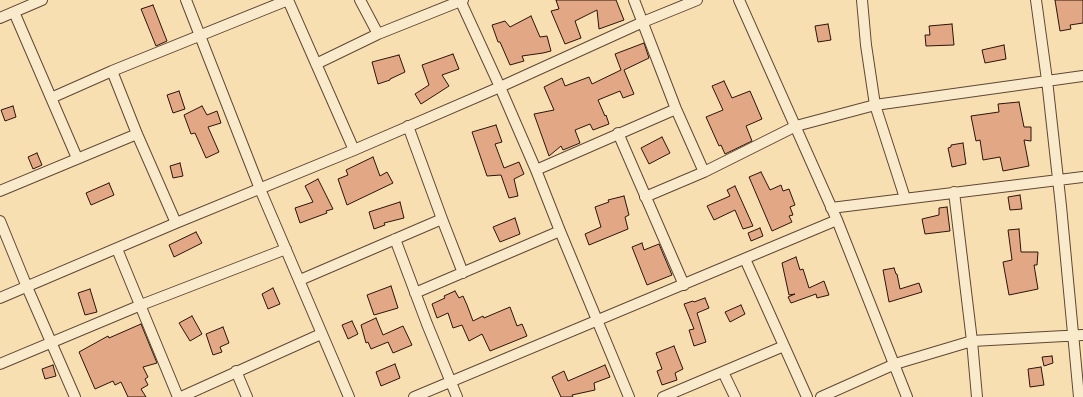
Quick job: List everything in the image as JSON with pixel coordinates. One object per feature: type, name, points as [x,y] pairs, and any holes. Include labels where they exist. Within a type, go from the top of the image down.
[{"type":"street","points":[[0,18],[42,0]]},
{"type":"street","points":[[186,0],[260,189],[349,397]]},
{"type":"street","points":[[51,98],[112,71],[288,0],[354,150]]},
{"type":"street","points":[[360,0],[378,34]]},
{"type":"street","points":[[316,64],[378,34],[461,0],[536,170],[560,232],[629,397]]},
{"type":"street","points":[[634,0],[676,109],[704,172]]},
{"type":"street","points":[[0,298],[176,223],[354,150],[500,87],[643,22],[697,0]]},
{"type":"street","points":[[739,0],[837,220],[907,397]]},
{"type":"street","points":[[863,0],[866,45],[875,105],[904,198]]},
{"type":"street","points":[[1036,0],[1078,336],[1079,397]]},
{"type":"street","points":[[14,12],[77,158]]},
{"type":"street","points":[[112,71],[137,134],[176,223]]},
{"type":"street","points":[[645,197],[704,172],[796,126],[875,105],[1083,76]]},
{"type":"street","points":[[536,170],[676,109]]},
{"type":"street","points":[[408,126],[463,273]]},
{"type":"street","points":[[618,133],[684,285]]},
{"type":"street","points":[[0,191],[137,134]]},
{"type":"street","points":[[831,208],[1083,177]]},
{"type":"street","points":[[954,192],[972,341],[977,397]]},
{"type":"street","points":[[300,280],[442,219]]},
{"type":"street","points":[[414,397],[837,220]]},
{"type":"street","points":[[0,221],[75,397]]},
{"type":"street","points":[[415,293],[560,232]]},
{"type":"street","points":[[395,239],[457,397]]},
{"type":"street","points":[[116,249],[179,397],[322,334]]},
{"type":"street","points":[[0,364],[141,305],[286,249]]},
{"type":"street","points":[[745,259],[808,397]]},
{"type":"street","points":[[821,397],[895,364],[972,341],[1078,336]]},
{"type":"street","points":[[663,397],[784,346]]},
{"type":"street","points":[[236,371],[247,397]]},
{"type":"street","points":[[723,372],[735,397]]},
{"type":"building","points":[[556,0],[616,0],[624,20],[599,29],[597,10],[575,21],[581,38],[565,44],[551,11],[559,9]]},
{"type":"building","points":[[1055,0],[1083,0],[1083,23],[1070,25],[1071,29],[1060,31]]},
{"type":"building","points":[[153,5],[167,41],[156,46],[141,9]]},
{"type":"building","points":[[531,16],[540,37],[547,36],[551,51],[522,56],[524,61],[510,65],[500,42],[498,42],[492,25],[505,21],[510,27]]},
{"type":"building","points":[[828,24],[831,40],[818,42],[815,26]]},
{"type":"building","points":[[952,24],[954,45],[926,46],[925,35],[930,35],[929,26]]},
{"type":"building","points":[[644,43],[649,58],[624,70],[634,94],[623,98],[620,91],[598,100],[609,124],[593,130],[590,124],[575,130],[580,143],[563,150],[561,146],[549,156],[534,114],[554,110],[544,87],[562,78],[565,86],[589,77],[592,84],[621,70],[615,54]]},
{"type":"building","points":[[1004,45],[1006,59],[985,63],[982,50]]},
{"type":"building","points":[[453,54],[459,69],[442,75],[449,86],[421,104],[415,94],[429,85],[422,65]]},
{"type":"building","points":[[399,55],[405,72],[390,80],[378,84],[372,62]]},
{"type":"building","points":[[724,81],[732,98],[750,91],[762,119],[746,126],[752,141],[725,154],[721,145],[719,146],[706,117],[723,110],[712,86]]},
{"type":"building","points":[[179,91],[185,109],[173,113],[167,95]]},
{"type":"building","points":[[1019,102],[1024,127],[1031,127],[1031,141],[1024,140],[1029,166],[1003,171],[1000,157],[983,160],[980,140],[976,141],[971,116],[999,112],[998,104]]},
{"type":"building","points":[[13,106],[16,117],[5,121],[1,110]]},
{"type":"building","points":[[202,106],[207,115],[217,111],[221,123],[208,127],[219,152],[206,158],[195,133],[191,134],[184,115]]},
{"type":"building","points":[[496,125],[502,142],[495,144],[504,168],[519,162],[524,174],[514,179],[518,196],[509,198],[501,175],[487,176],[472,132]]},
{"type":"building","points":[[662,137],[670,153],[649,164],[641,148]]},
{"type":"building","points":[[963,143],[966,164],[952,167],[948,148],[951,147],[951,145]]},
{"type":"building","points":[[37,153],[42,165],[33,169],[28,157]]},
{"type":"building","points":[[373,157],[380,176],[387,172],[393,183],[347,205],[338,179],[348,175],[346,170]]},
{"type":"building","points":[[180,163],[183,176],[173,178],[170,166]]},
{"type":"building","points":[[761,172],[770,190],[781,185],[783,191],[789,189],[795,205],[790,207],[793,215],[789,216],[792,222],[772,231],[749,177]]},
{"type":"building","points":[[318,179],[333,209],[326,211],[327,213],[300,223],[295,208],[313,202],[305,186]]},
{"type":"building","points":[[109,183],[114,195],[91,205],[86,193]]},
{"type":"building","points":[[735,186],[753,226],[743,229],[735,210],[714,220],[707,206],[730,196],[727,190]]},
{"type":"building","points":[[1020,195],[1022,209],[1010,210],[1008,197]]},
{"type":"building","points":[[624,196],[629,215],[625,217],[628,229],[589,245],[585,234],[601,227],[595,207],[609,202],[608,200]]},
{"type":"building","points":[[400,202],[404,218],[384,223],[385,225],[374,229],[369,212]]},
{"type":"building","points":[[947,207],[950,231],[925,234],[922,219],[939,215],[939,208]]},
{"type":"building","points":[[515,218],[520,234],[500,242],[493,227]]},
{"type":"building","points":[[760,228],[763,236],[751,241],[748,233]]},
{"type":"building","points":[[1019,229],[1021,252],[1038,252],[1037,265],[1034,265],[1038,289],[1009,295],[1003,262],[1012,260],[1008,230]]},
{"type":"building","points":[[196,232],[202,243],[174,257],[169,245]]},
{"type":"building","points":[[642,243],[644,250],[659,244],[672,275],[647,285],[632,247]]},
{"type":"building","points":[[796,257],[800,270],[803,269],[809,288],[824,281],[829,295],[817,298],[816,294],[791,303],[788,297],[795,294],[789,295],[782,263]]},
{"type":"building","points":[[894,268],[897,274],[900,289],[919,283],[922,292],[889,302],[883,270]]},
{"type":"building","points":[[391,286],[398,308],[374,315],[367,295]]},
{"type":"building","points":[[273,288],[280,304],[268,309],[262,294]]},
{"type":"building","points":[[90,289],[97,312],[85,315],[78,293]]},
{"type":"building","points":[[455,291],[459,298],[463,296],[473,321],[510,307],[517,326],[522,324],[527,336],[490,351],[482,334],[469,341],[462,325],[453,328],[448,313],[437,318],[432,304]]},
{"type":"building","points":[[705,298],[709,308],[697,313],[706,342],[694,346],[689,330],[694,329],[684,304]]},
{"type":"building","points":[[741,305],[745,314],[730,322],[725,312]]},
{"type":"building","points":[[192,316],[202,334],[190,341],[179,323]]},
{"type":"building","points":[[376,318],[383,335],[403,326],[412,345],[393,353],[388,342],[371,349],[368,342],[366,343],[361,325]]},
{"type":"building","points":[[352,321],[358,334],[348,339],[342,325]]},
{"type":"building","points":[[141,324],[157,363],[143,367],[148,377],[145,379],[148,385],[141,389],[146,397],[128,397],[121,382],[115,385],[113,381],[95,389],[79,352],[108,336],[109,338]]},
{"type":"building","points":[[223,327],[229,343],[220,347],[222,352],[213,355],[206,334]]},
{"type":"building","points":[[674,346],[683,369],[675,373],[677,380],[662,385],[657,371],[662,369],[656,353]]},
{"type":"building","points":[[1052,356],[1053,363],[1044,366],[1042,357]]},
{"type":"building","points":[[395,364],[400,378],[381,386],[376,372]]},
{"type":"building","points":[[53,365],[56,376],[45,379],[42,369]]},
{"type":"building","points":[[605,365],[610,377],[594,383],[595,390],[572,395],[573,397],[561,397],[552,377],[564,371],[568,381]]},
{"type":"building","points":[[1041,367],[1044,385],[1030,387],[1028,369]]}]
